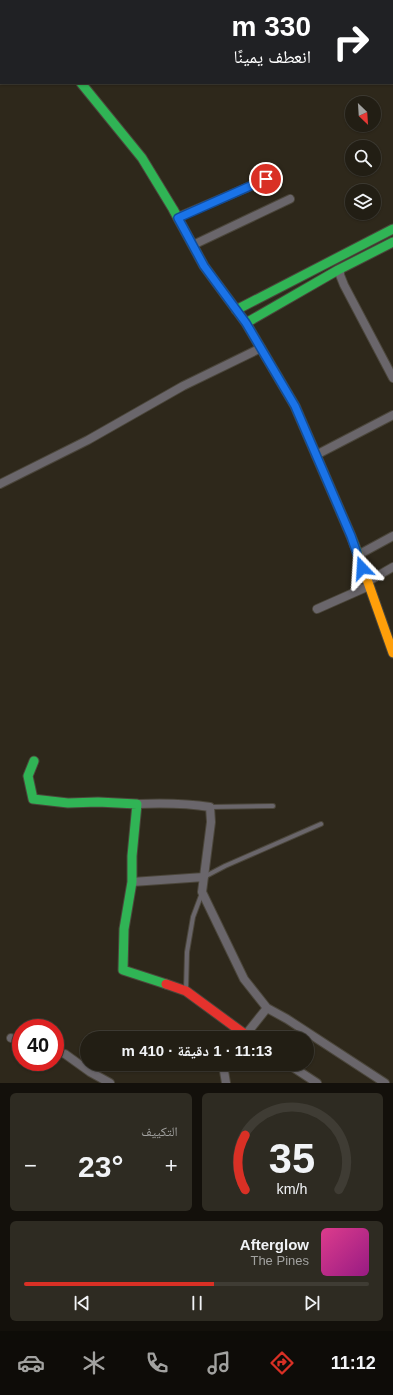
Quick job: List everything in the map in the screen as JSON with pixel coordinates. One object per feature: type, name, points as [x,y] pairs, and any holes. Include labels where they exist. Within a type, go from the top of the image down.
[{"type":"street","points":[[82,84],[142,158],[178,218],[204,266],[246,323],[295,406],[358,555],[393,653]]},
{"type":"street","points":[[178,218],[266,179]]},
{"type":"street","points":[[193,245],[290,199]]},
{"type":"street","points":[[236,310],[393,229]]},
{"type":"street","points":[[246,323],[340,269],[393,242]]},
{"type":"street","points":[[335,259],[340,269],[340,275],[344,285],[393,378]]},
{"type":"street","points":[[0,484],[88,440],[183,386],[261,348]]},
{"type":"street","points":[[316,455],[393,415]]},
{"type":"street","points":[[358,555],[393,536]]},
{"type":"street","points":[[317,609],[368,584],[393,567]]},
{"type":"street","points":[[34,761],[28,776],[33,798],[68,803],[98,802],[137,804],[168,802],[210,807],[211,822],[202,892],[244,979],[267,1008],[293,1023],[385,1083]]},
{"type":"street","points":[[137,804],[132,856],[132,882],[124,929],[123,970],[186,991],[238,1031]]},
{"type":"street","points":[[132,882],[204,877]]},
{"type":"street","points":[[250,1031],[267,1008]]},
{"type":"street","points":[[64,1054],[90,1072],[110,1083]]},
{"type":"street","points":[[224,1071],[226,1083]]},
{"type":"street","points":[[299,1071],[317,1083]]},
{"type":"lane","points":[[210,807],[273,806]]},
{"type":"lane","points":[[204,877],[225,866],[321,824]]},
{"type":"lane","points":[[186,991],[187,952],[193,917],[202,892]]},
{"type":"traffic: fast","points":[[82,84],[142,158],[173,209],[204,266],[246,323],[295,406],[358,554]]},
{"type":"traffic: fast","points":[[236,310],[393,229]]},
{"type":"traffic: fast","points":[[246,323],[338,270],[393,242]]},
{"type":"traffic: fast","points":[[34,761],[28,776],[33,799],[68,803],[98,802],[137,804],[132,856],[132,882],[124,929],[123,970],[166,984]]},
{"type":"traffic: slow","points":[[358,554],[393,653]]},
{"type":"traffic: jam","points":[[166,984],[186,991],[240,1031]]},
{"type":"route","points":[[266,179],[215,200],[178,218],[204,266],[246,323],[295,406],[351,536],[362,568]]}]
